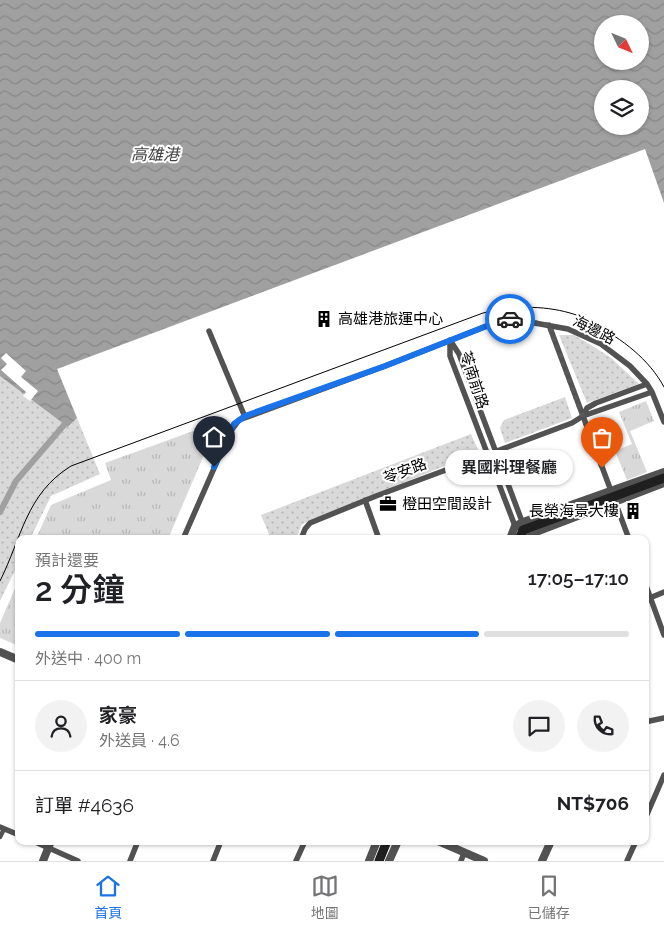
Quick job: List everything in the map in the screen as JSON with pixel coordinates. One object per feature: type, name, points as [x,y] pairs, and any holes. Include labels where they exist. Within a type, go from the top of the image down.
[{"type":"main road","points":[[519,535],[520,526],[613,497],[664,478]]},
{"type":"main road","points":[[378,861],[385,845]]},
{"type":"street","name":"海邊路","points":[[185,535],[234,424],[245,416],[502,320],[568,329],[601,344],[630,366],[647,384],[664,422]]},
{"type":"street","points":[[549,325],[627,535]]},
{"type":"street","points":[[209,331],[245,416]]},
{"type":"street","name":"苓南前路","points":[[450,340],[459,354],[496,452],[520,526]]},
{"type":"street","name":"苓南前路","points":[[450,340],[450,356],[487,455],[520,526]]},
{"type":"street","name":"苓安路","points":[[582,416],[587,408],[596,403],[647,384]]},
{"type":"street","name":"苓安路","points":[[303,535],[310,523],[365,500],[572,423],[582,416],[652,392]]},
{"type":"street","points":[[532,535],[664,472]]},
{"type":"street","points":[[613,497],[664,484]]},
{"type":"street","points":[[365,500],[378,535]]},
{"type":"street","points":[[513,535],[520,526],[528,535]]},
{"type":"street","points":[[649,599],[664,592]]},
{"type":"street","points":[[649,601],[664,635]]},
{"type":"street","points":[[0,652],[15,658]]},
{"type":"street","points":[[649,721],[664,718]]},
{"type":"street","points":[[649,810],[664,775]]},
{"type":"street","points":[[0,837],[2,828],[15,833]]},
{"type":"street","points":[[42,861],[50,845],[78,861]]},
{"type":"street","points":[[130,861],[136,845]]},
{"type":"street","points":[[212,861],[219,845]]},
{"type":"street","points":[[296,861],[303,845]]},
{"type":"street","points":[[369,861],[375,845]]},
{"type":"street","points":[[389,861],[396,845]]},
{"type":"street","points":[[447,845],[484,861]]},
{"type":"street","points":[[542,861],[549,845]]},
{"type":"street","points":[[627,861],[634,845]]},
{"type":"street","points":[[461,861],[464,853]]},
{"type":"green space","points":[[559,335],[574,335],[596,348],[611,358],[639,384],[587,403]]},
{"type":"green space","points":[[0,374],[69,427],[77,418],[100,474],[51,496],[32,535],[15,535],[15,570],[0,601]]},
{"type":"green space","points":[[565,397],[572,418],[505,443],[500,428],[504,420]]},
{"type":"green space","points":[[646,401],[654,421],[630,431],[647,472],[627,480],[615,451],[632,444],[619,412]]},
{"type":"green space","points":[[218,422],[170,535],[38,535],[51,505],[111,480],[105,463]]},
{"type":"green space","points":[[471,434],[479,452],[302,524],[298,535],[269,535],[261,515]]},
{"type":"green space","points":[[15,588],[15,644],[0,638],[0,623]]},
{"type":"water","name":"高雄港","points":[[0,0],[664,0],[664,203],[645,149],[57,369],[77,418],[68,427],[0,376]]},
{"type":"pier","points":[[6,353],[26,371],[21,377],[38,391],[30,401],[23,396],[26,392],[1,370],[7,364],[1,358]]},
{"type":"waterway","points":[[0,512],[16,481],[64,425]]},
{"type":"tram line","points":[[20,535],[27,518],[44,490],[56,477],[71,466],[483,313],[527,307],[559,310],[577,315],[604,330],[634,351],[651,367],[664,387]]},
{"type":"tram line","points":[[0,581],[15,548]]},
{"type":"way so far","points":[[510,319],[549,325],[602,468]]},
{"type":"place","name":"高雄港旅運中心","points":[[324,319]]},
{"type":"place","name":"異國料理餐廳","points":[[602,468]]},
{"type":"place","name":"橙田空間設計","points":[[388,504]]},
{"type":"place","name":"長榮海景大樓","points":[[633,511]]},
{"type":"route","points":[[214,467],[234,424],[245,416],[385,366],[502,320],[510,319]]}]
